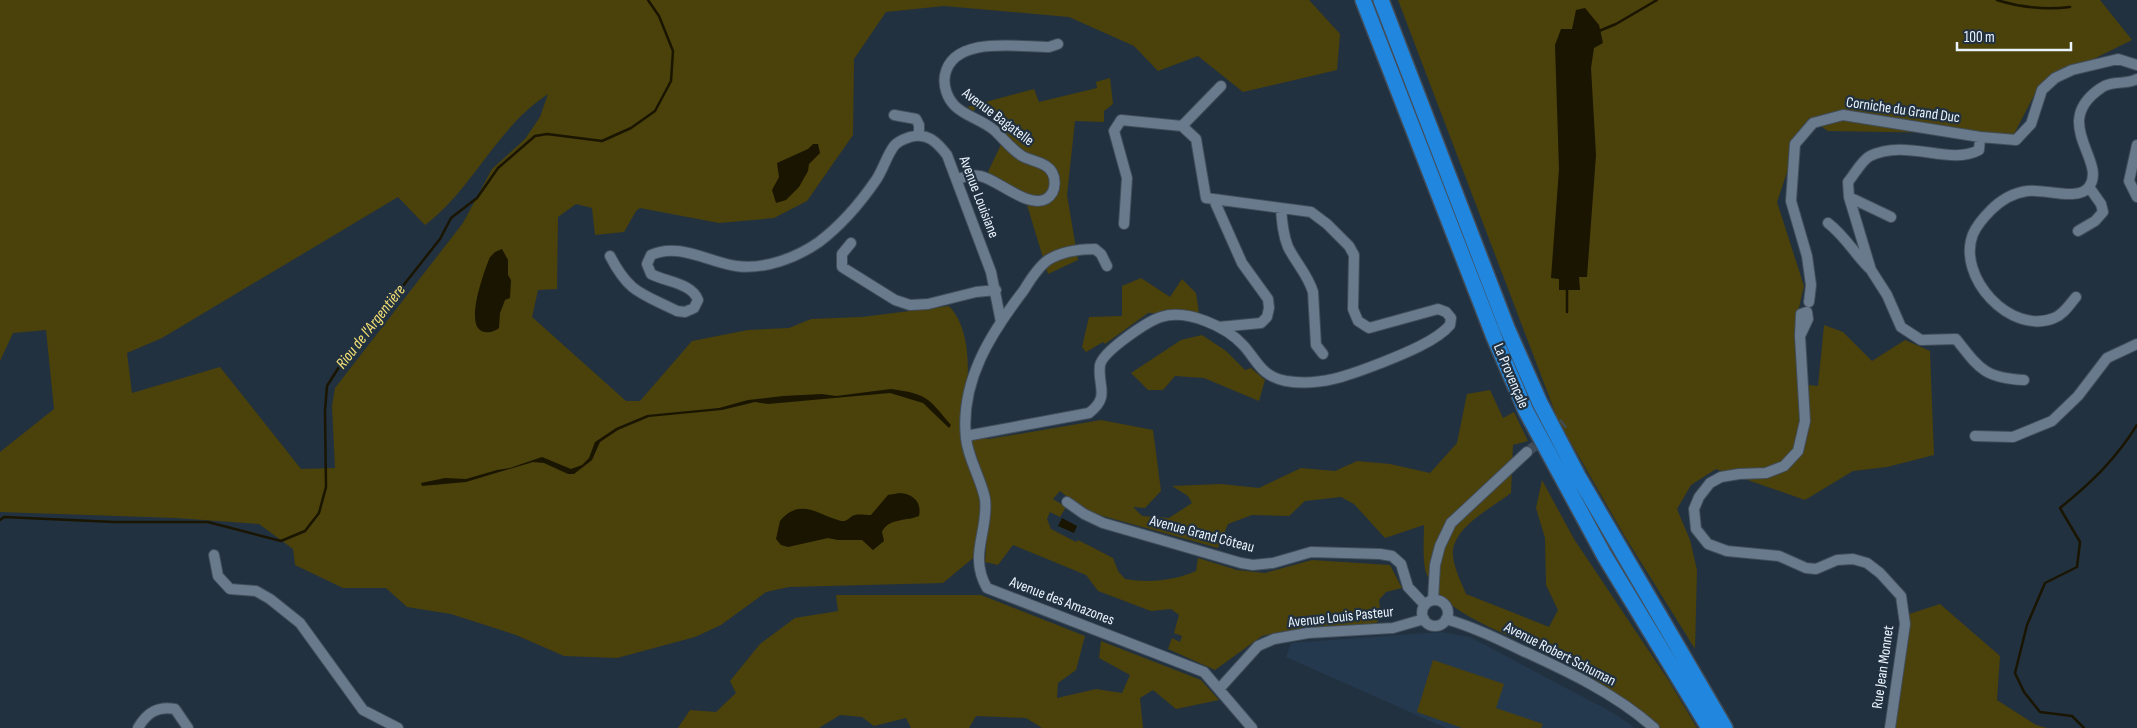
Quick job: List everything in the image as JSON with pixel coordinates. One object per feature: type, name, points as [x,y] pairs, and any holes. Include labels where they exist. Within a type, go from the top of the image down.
[{"type":"highway","name":"La Provençale","points":[[1363,0],[1490,328],[1526,411],[1604,555],[1709,728]]},
{"type":"highway","name":"La Provençale","points":[[1382,0],[1506,328],[1540,403],[1587,493],[1725,728]]},
{"type":"street","name":"Avenue Bagatelle","points":[[957,179],[978,175],[1022,197],[1037,201],[1046,199],[1052,192],[1055,184],[1054,176],[1047,166],[1024,157],[993,129],[956,108],[950,101],[943,82],[949,62],[968,48],[1049,47],[1058,44]]},
{"type":"street","points":[[2132,63],[2137,54]]},
{"type":"street","name":"Corniche du Grand Duc","points":[[1808,306],[1811,285],[1807,256],[1791,201],[1795,144],[1813,123],[1843,115],[1980,137],[2016,140],[2031,124],[2042,90],[2055,78],[2072,70],[2118,59],[2132,63]]},
{"type":"street","points":[[2076,297],[2064,312],[2053,318],[2031,320],[2004,311],[1989,298],[1979,285],[1970,258],[1970,246],[1973,235],[1982,219],[1999,202],[2015,194],[2041,190],[2068,194],[2082,193],[2089,187],[2092,172],[2080,136],[2078,123],[2081,110],[2094,93],[2103,86],[2137,79]]},
{"type":"street","points":[[1182,126],[1221,86]]},
{"type":"street","points":[[610,256],[621,278],[632,288],[677,311],[685,312],[694,308],[698,300],[695,293],[689,288],[651,274],[648,264],[651,255],[661,250],[684,252],[735,266],[752,267],[779,262],[819,242],[851,211],[877,179],[895,144],[919,134],[920,125],[916,119],[894,115]]},
{"type":"street","points":[[966,436],[1089,412],[1098,405],[1103,389],[1100,364],[1104,356],[1144,326],[1161,317],[1174,315],[1195,316],[1218,327],[1243,345],[1262,371],[1284,381],[1316,383],[1347,376],[1393,358],[1438,336],[1450,325],[1450,318],[1446,312],[1432,310],[1369,328],[1358,321],[1353,310],[1354,255],[1350,246],[1312,212],[1206,198],[1196,140],[1182,126],[1121,120],[1114,131],[1127,178],[1124,224]]},
{"type":"street","name":"Avenue Louisiane","points":[[919,134],[928,137],[938,144],[947,155],[996,290],[1001,322]]},
{"type":"street","points":[[1871,270],[1849,197],[1848,182],[1869,156],[1902,148],[1967,156],[1979,150],[1980,137]]},
{"type":"street","points":[[2137,145],[2129,181],[2137,197]]},
{"type":"street","points":[[2078,231],[2095,222],[2103,212],[2101,204],[2089,187]]},
{"type":"street","points":[[1849,197],[1891,217]]},
{"type":"street","points":[[1214,200],[1242,263],[1268,298],[1269,308],[1267,317],[1261,323],[1218,327]]},
{"type":"street","points":[[1282,209],[1284,234],[1288,248],[1311,284],[1316,345],[1322,354]]},
{"type":"street","points":[[1828,223],[1842,234],[1855,255],[1871,270],[1886,294],[1901,327],[1921,340],[1956,339],[1978,368],[2003,379],[2024,380]]},
{"type":"street","points":[[851,243],[842,254],[842,267],[895,300],[910,305],[928,304],[976,292],[996,290]]},
{"type":"street","name":"Avenue des Amazones","points":[[1107,266],[1101,254],[1095,249],[1067,252],[1047,260],[1001,322],[978,362],[968,390],[966,436],[985,501],[978,566],[981,577],[987,588],[1204,672],[1220,688],[1252,728]]},
{"type":"street","name":"Rue Jean Monnet","points":[[1808,306],[1808,319],[1800,336],[1805,421],[1798,451],[1784,466],[1766,473],[1739,474],[1721,478],[1710,483],[1699,497],[1694,509],[1696,529],[1708,544],[1727,551],[1778,556],[1811,569],[1816,569],[1837,560],[1853,559],[1867,563],[1880,573],[1901,596],[1905,624],[1890,728]]},
{"type":"street","points":[[1976,436],[2013,437],[2052,420],[2078,396],[2107,358],[2137,344]]},
{"type":"street","points":[[1429,602],[1445,606],[1446,619],[1437,626],[1429,624],[1424,619],[1422,612],[1429,602],[1440,546],[1451,524],[1527,452]]},
{"type":"street","name":"Avenue Grand Côteau","points":[[1067,502],[1084,514],[1103,523],[1241,563],[1273,563],[1311,552],[1392,556],[1401,564],[1408,587],[1429,602]]},
{"type":"street","points":[[214,555],[218,576],[230,589],[256,591],[270,599],[300,624],[363,710],[398,728]]},
{"type":"street","name":"Avenue Louis Pasteur","points":[[1220,688],[1258,646],[1274,639],[1308,633],[1393,628],[1424,619]]},
{"type":"street","name":"Avenue Robert Schuman","points":[[1446,619],[1476,628],[1562,669],[1613,698],[1654,728]]},
{"type":"street","points":[[138,728],[149,714],[161,707],[175,709],[188,728]]},
{"type":"shaded area","points":[[0,0],[1309,0],[1340,34],[1337,70],[1243,92],[1198,56],[1158,71],[1134,46],[1069,17],[944,6],[886,12],[854,59],[853,135],[807,201],[774,218],[719,223],[640,208],[636,211],[624,232],[595,235],[592,208],[576,204],[558,217],[557,289],[538,290],[532,317],[626,401],[640,401],[692,341],[748,330],[789,328],[811,319],[862,317],[949,306],[958,319],[964,334],[967,350],[967,386],[962,436],[989,439],[1101,420],[1153,430],[1161,491],[1145,508],[1133,507],[1142,516],[1169,518],[1192,503],[1188,496],[1172,486],[1221,484],[1259,488],[1301,468],[1335,471],[1357,461],[1390,464],[1430,473],[1457,443],[1467,394],[1490,390],[1503,418],[1514,412],[1528,441],[1513,445],[1511,493],[1471,522],[1458,537],[1454,545],[1454,564],[1466,594],[1549,627],[1558,610],[1546,585],[1545,538],[1536,508],[1542,480],[1574,539],[1669,681],[1697,728],[1660,728],[1655,721],[1569,664],[1465,614],[1449,603],[1436,590],[1427,575],[1424,558],[1424,525],[1385,538],[1354,504],[1341,497],[1305,501],[1289,516],[1252,515],[1228,524],[1218,548],[1085,511],[1060,491],[1053,499],[1066,507],[1060,517],[1050,512],[1047,519],[1051,529],[1113,558],[1118,571],[1125,579],[1152,581],[1178,577],[1196,571],[1198,558],[1237,570],[1265,573],[1312,560],[1390,565],[1402,588],[1386,592],[1379,600],[1381,615],[1375,626],[1285,631],[1262,636],[1215,670],[1168,649],[1172,638],[1180,642],[1182,636],[1174,633],[1179,615],[1171,609],[1151,611],[1098,591],[1086,575],[1013,545],[998,565],[985,562],[989,506],[978,554],[943,583],[789,587],[766,592],[721,625],[695,637],[617,658],[564,656],[516,635],[451,614],[407,607],[386,588],[343,588],[295,565],[293,549],[259,524],[176,518],[0,512],[0,452],[54,409],[46,330],[13,333],[0,361]],"holes":[[[548,94],[540,117],[525,139],[492,169],[463,223],[335,388],[332,406],[335,468],[301,469],[220,367],[132,393],[127,353],[162,338],[398,197],[425,225],[457,194],[514,124]]]},
{"type":"shaded area","points":[[1398,0],[2100,0],[2132,40],[2039,86],[2014,134],[1828,131],[1809,118],[1801,131],[1777,202],[1804,286],[1797,316],[1798,384],[1818,386],[1824,325],[1843,332],[1872,361],[1905,340],[1930,351],[1934,455],[1887,467],[1853,471],[1805,500],[1716,469],[1691,485],[1677,509],[1690,540],[1697,570],[1695,649],[1624,535],[1558,420]]},
{"type":"shaded area","points":[[1585,8],[1599,25],[1603,43],[1594,48],[1591,68],[1596,155],[1587,277],[1579,277],[1580,290],[1559,290],[1559,279],[1551,278],[1559,169],[1555,45],[1561,29],[1572,29],[1576,10]]},
{"type":"shaded area","points":[[1110,78],[1113,104],[1104,111],[1104,122],[1075,121],[1067,195],[1078,260],[1048,274],[1024,195],[987,174],[1005,136],[996,126],[1000,121],[977,108],[973,111],[967,107],[1034,89],[1039,102],[1097,88],[1096,82]]},
{"type":"shaded area","points":[[813,144],[818,144],[820,153],[809,164],[808,171],[799,187],[786,200],[776,203],[772,190],[779,177],[777,163],[808,149]]},
{"type":"shaded area","points":[[502,249],[508,260],[508,275],[511,280],[510,298],[505,300],[500,313],[499,328],[492,332],[485,332],[478,329],[475,321],[477,298],[490,257]]},
{"type":"shaded area","points":[[1141,278],[1170,297],[1182,279],[1196,293],[1199,313],[1148,313],[1105,344],[1103,342],[1086,352],[1082,347],[1089,317],[1122,316],[1122,286]]},
{"type":"shaded area","points":[[1202,335],[1226,351],[1245,370],[1251,368],[1265,380],[1259,401],[1204,378],[1175,376],[1163,390],[1148,390],[1131,373],[1181,340]]},
{"type":"shaded area","points":[[891,389],[920,395],[932,403],[951,425],[949,428],[923,403],[890,393],[768,404],[755,402],[722,410],[649,417],[618,430],[600,442],[592,460],[574,474],[568,474],[544,463],[533,462],[466,482],[422,486],[421,483],[445,478],[466,479],[510,468],[542,457],[571,469],[582,465],[589,458],[595,442],[616,428],[647,415],[719,408],[748,400],[783,396],[822,394],[836,396]]},
{"type":"shaded area","points":[[900,493],[909,495],[916,500],[920,511],[919,516],[889,524],[882,532],[884,541],[873,550],[862,540],[828,538],[788,547],[781,545],[776,539],[780,521],[787,514],[795,510],[809,510],[843,521],[855,515],[871,515],[888,495]]},
{"type":"shaded area","points":[[1062,518],[1077,526],[1074,533],[1058,526]]},
{"type":"shaded area","points":[[836,595],[981,595],[1085,636],[1076,670],[1058,683],[1057,698],[1096,689],[1122,693],[1130,675],[1099,658],[1101,641],[1201,680],[1219,700],[1176,709],[1153,690],[1140,698],[1143,728],[1042,728],[1026,718],[976,716],[969,728],[911,728],[906,718],[874,726],[862,717],[840,715],[819,728],[678,728],[690,710],[716,712],[736,693],[730,681],[760,644],[795,618],[838,611]]},
{"type":"shaded area","points":[[1940,604],[2000,656],[1997,700],[2036,725],[2047,728],[1894,728],[1909,614]]},
{"type":"shaded area","points":[[1441,632],[1470,637],[1615,714],[1635,728],[1446,728],[1286,657],[1291,643]]},
{"type":"shaded area","points":[[1433,660],[1504,684],[1496,708],[1543,724],[1541,728],[1462,728],[1417,712]]},
{"type":"waterway","name":"Riou de l'Argentière","points":[[0,520],[4,517],[114,522],[208,522],[281,541],[305,531],[319,513],[326,487],[325,411],[327,386],[346,356],[440,239],[451,218],[477,198],[498,168],[535,136],[547,134],[602,141],[631,128],[655,111],[671,81],[673,51],[659,16],[648,0]]},
{"type":"waterway","points":[[1599,31],[1616,24],[1657,0]]},
{"type":"waterway","points":[[1997,0],[2033,8],[2070,7]]},
{"type":"waterway","points":[[1567,287],[1567,312]]},
{"type":"waterway","points":[[2084,728],[2072,716],[2040,712],[2024,692],[2015,673],[2027,625],[2045,583],[2077,567],[2080,542],[2060,508],[2102,470],[2137,425]]},
{"type":"tunnel","points":[[1527,452],[1564,423]]}]
